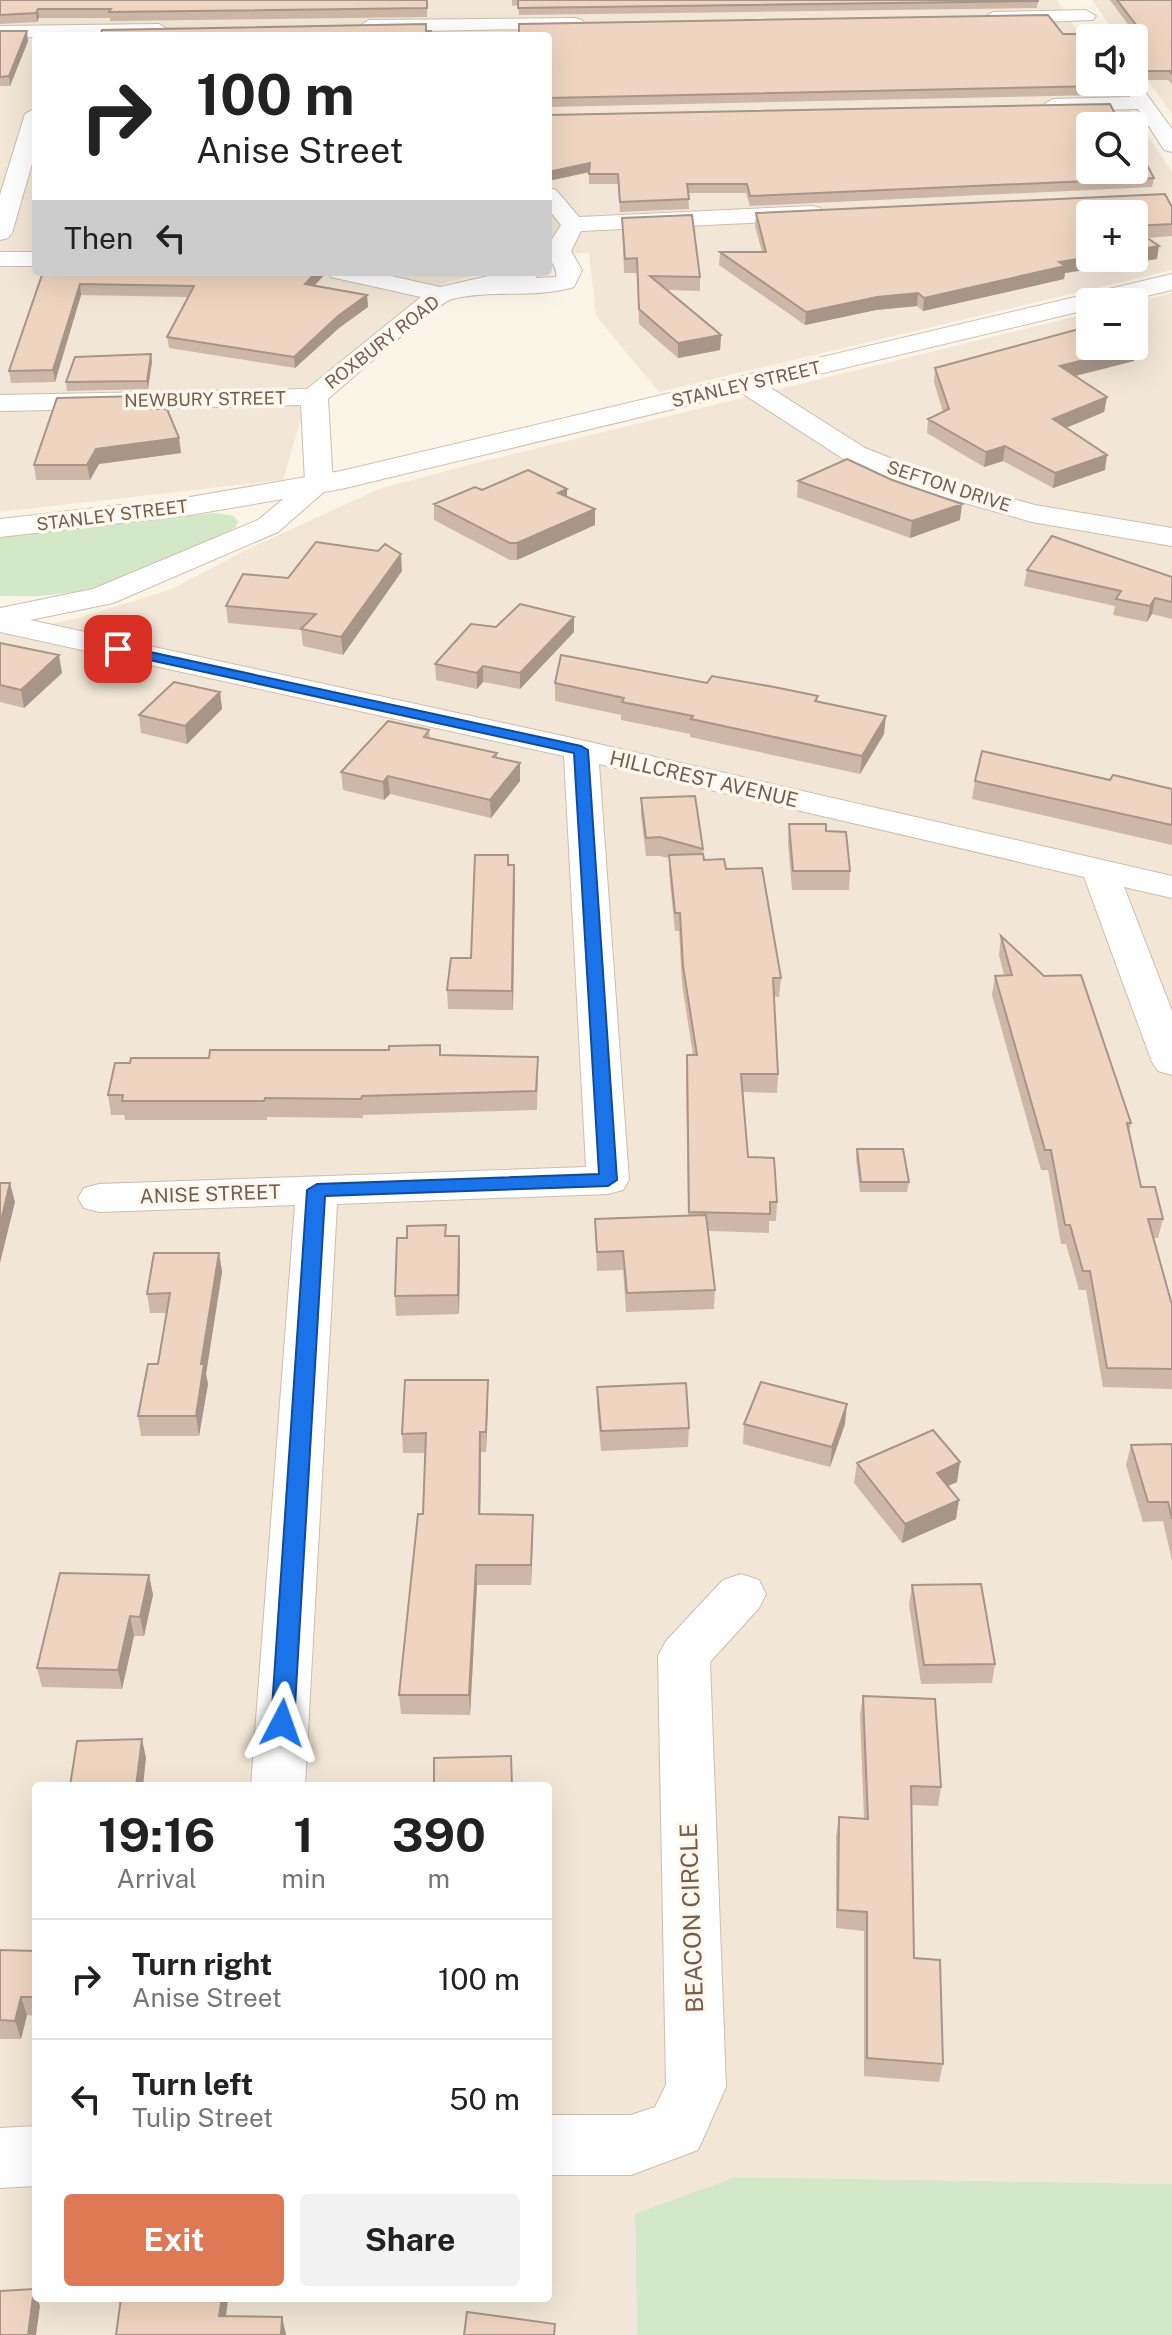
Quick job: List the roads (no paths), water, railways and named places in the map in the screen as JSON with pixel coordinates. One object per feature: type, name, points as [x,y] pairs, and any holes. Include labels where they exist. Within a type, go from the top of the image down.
[{"type":"main road","name":"STANLEY STREET","points":[[0,528],[161,510],[319,484],[1172,282]]},
{"type":"street","points":[[471,0],[474,30]]},
{"type":"street","points":[[976,18],[1085,14]]},
{"type":"street","points":[[348,27],[474,30],[599,23]]},
{"type":"street","points":[[94,32],[176,29]]},
{"type":"street","points":[[0,32],[32,32]]},
{"type":"street","points":[[1139,96],[1172,145]]},
{"type":"street","points":[[1034,106],[1144,103]]},
{"type":"street","points":[[0,233],[30,146]]},
{"type":"street","points":[[552,200],[573,224],[841,212]]},
{"type":"street","name":"ROXBURY ROAD","points":[[492,285],[551,286],[565,282],[570,273],[568,261],[553,257],[573,224]]},
{"type":"street","points":[[0,259],[32,259]]},
{"type":"street","points":[[358,276],[440,294]]},
{"type":"street","name":"ROXBURY ROAD","points":[[319,484],[314,397],[440,294],[492,285],[518,276]]},
{"type":"street","name":"SEFTON DRIVE","points":[[746,384],[855,454],[936,486],[1032,513],[1172,537]]},
{"type":"street","name":"NEWBURY STREET","points":[[0,403],[314,397]]},
{"type":"street","name":"STANLEY STREET","points":[[0,620],[116,590],[268,526],[319,484]]},
{"type":"street","name":"HILLCREST AVENUE","points":[[0,620],[1172,887]]},
{"type":"street","name":"ANISE STREET","points":[[99,1198],[608,1180],[581,750]]},
{"type":"street","points":[[1099,870],[1172,1062]]},
{"type":"street","points":[[278,1782],[317,1190]]},
{"type":"street","name":"BEACON CIRCLE","points":[[552,2145],[631,2145],[676,2129],[696,2087],[684,1656],[741,1594]]},
{"type":"street","points":[[0,2158],[32,2156]]}]
